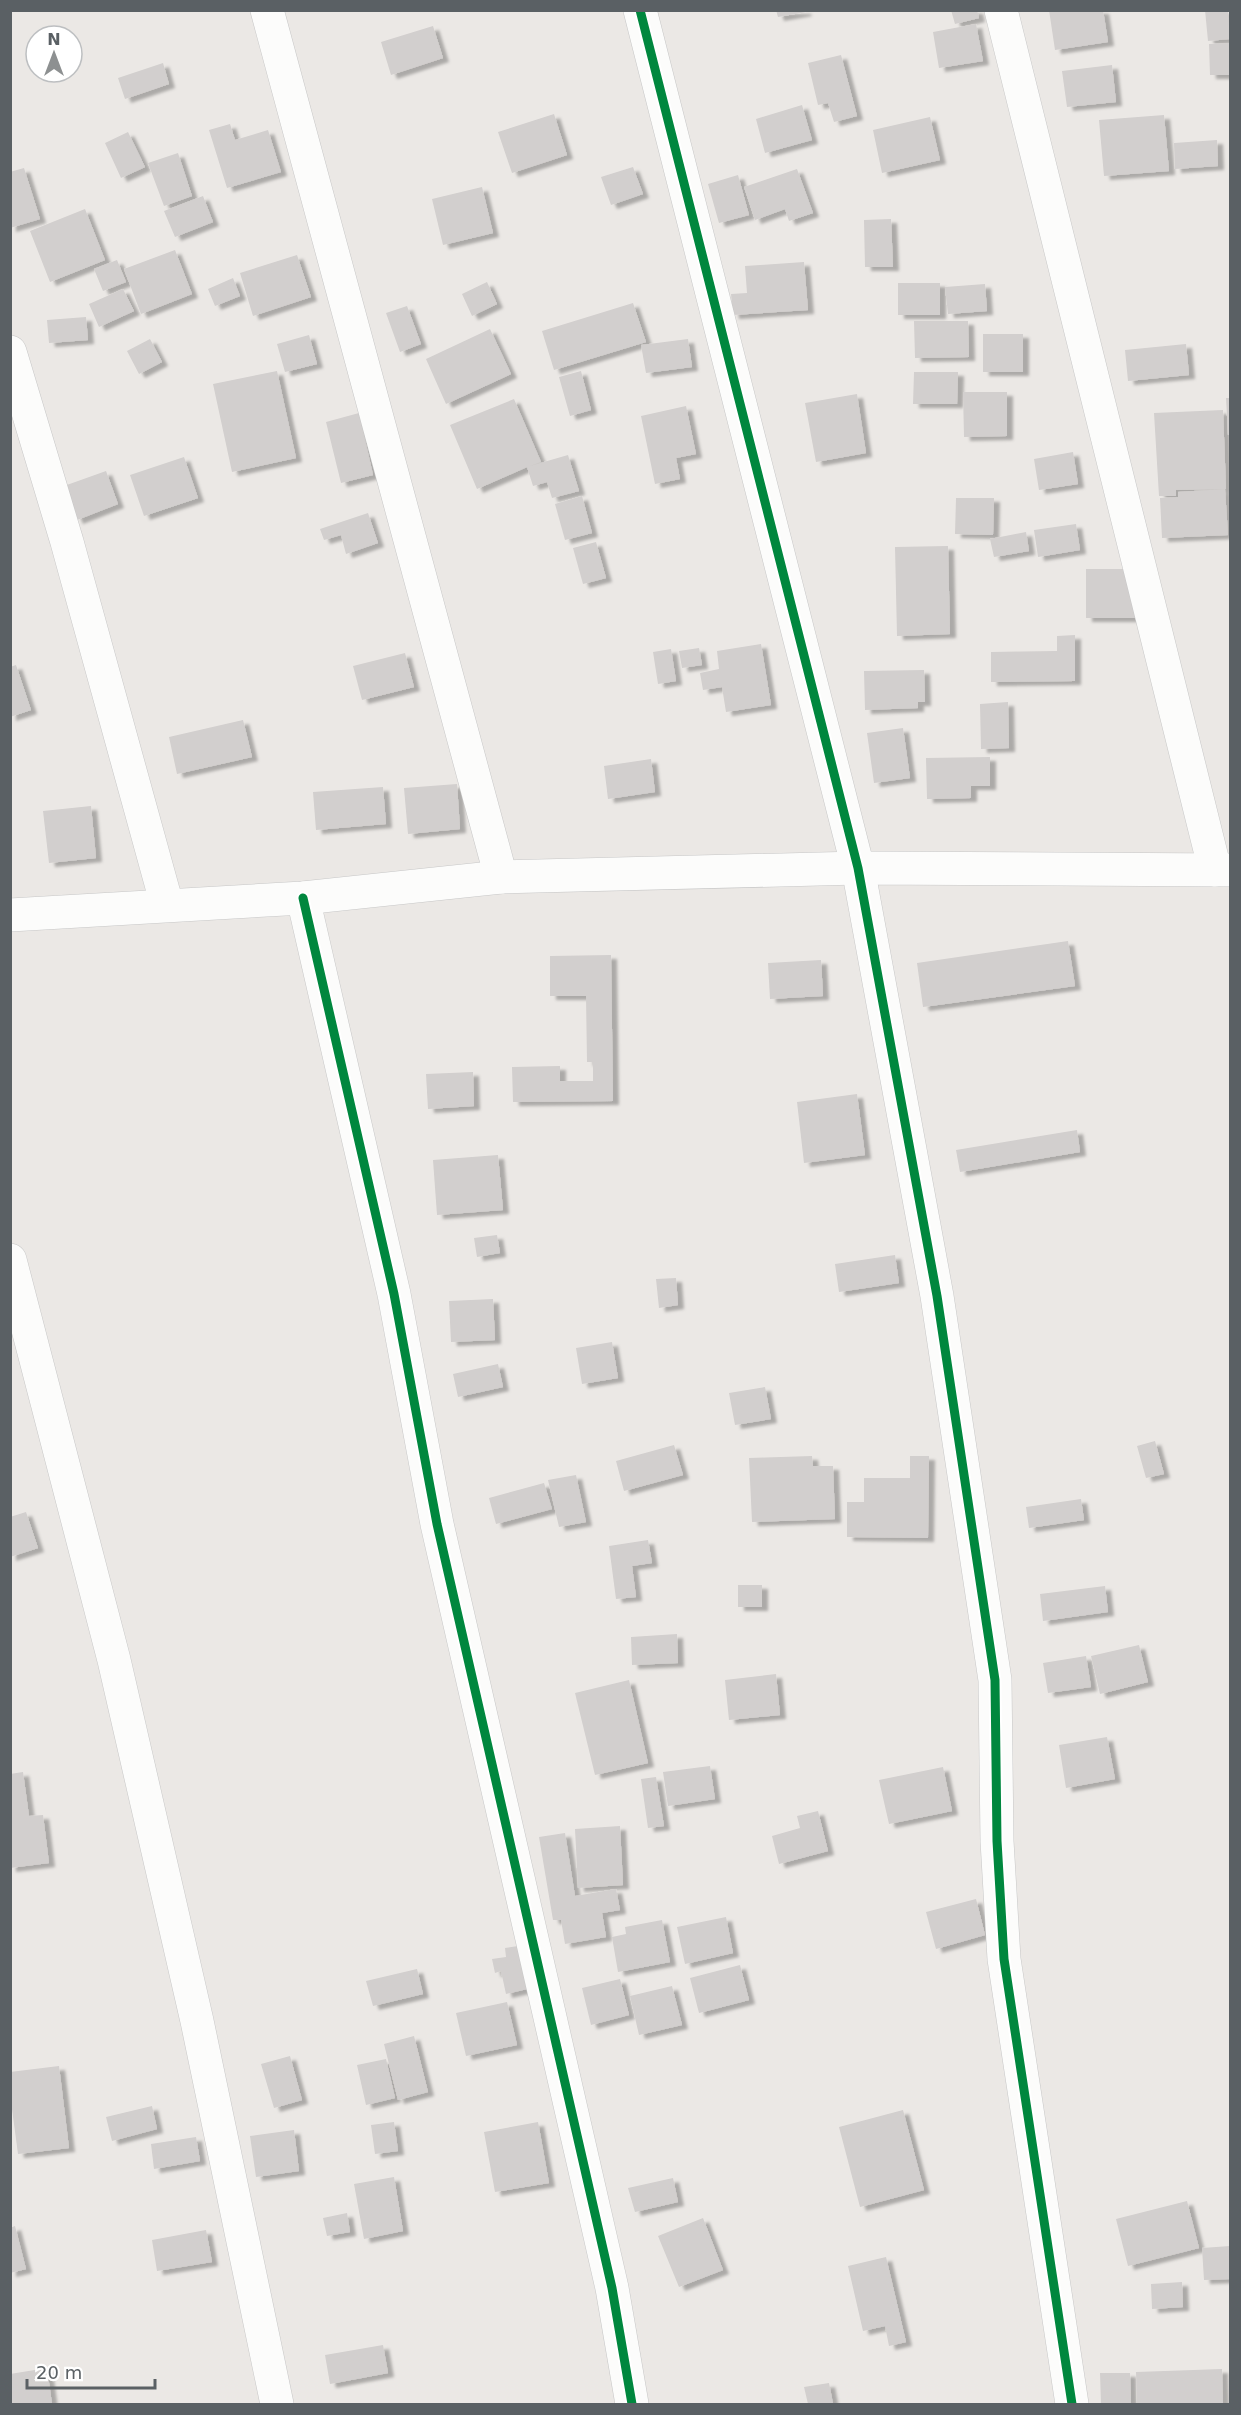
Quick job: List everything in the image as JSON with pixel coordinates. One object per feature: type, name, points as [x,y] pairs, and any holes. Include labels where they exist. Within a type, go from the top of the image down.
[{"type":"street","points":[[267,10],[501,878]]},
{"type":"street","points":[[640,10],[858,868],[937,1296],[995,1680],[997,1841],[1004,1959],[1072,2404]]},
{"type":"street","points":[[10,915],[303,898],[501,878],[858,868],[1223,870],[1001,10]]},
{"type":"street","points":[[10,352],[70,554],[167,905]]},
{"type":"street","points":[[303,898],[394,1294],[439,1536],[612,2288],[632,2404]]},
{"type":"street","points":[[10,1260],[114,1660],[197,2021],[277,2404]]},
{"type":"building","points":[[776,10],[805,10],[806,12],[778,17]]},
{"type":"building","points":[[951,10],[977,10],[979,18],[955,24]]},
{"type":"building","points":[[1049,10],[1103,10],[1108,42],[1055,50]]},
{"type":"building","points":[[1205,10],[1228,10],[1230,39],[1208,41]]},
{"type":"building","points":[[976,24],[983,61],[939,68],[933,32]]},
{"type":"building","points":[[433,26],[443,58],[391,75],[381,42]]},
{"type":"building","points":[[1230,43],[1230,75],[1210,75],[1209,44]]},
{"type":"building","points":[[841,55],[857,116],[834,122],[828,103],[818,105],[808,63]]},
{"type":"building","points":[[163,63],[169,84],[125,99],[118,78]]},
{"type":"building","points":[[1112,65],[1116,102],[1067,107],[1062,71]]},
{"type":"building","points":[[802,105],[812,140],[765,153],[756,119]]},
{"type":"building","points":[[554,114],[567,155],[512,173],[498,132]]},
{"type":"building","points":[[1164,115],[1169,171],[1104,176],[1099,120]]},
{"type":"building","points":[[930,117],[940,160],[882,173],[873,130]]},
{"type":"building","points":[[230,124],[235,140],[268,130],[281,172],[227,188],[209,130]]},
{"type":"building","points":[[128,132],[145,167],[121,178],[105,143]]},
{"type":"building","points":[[1217,140],[1218,166],[1175,169],[1174,143]]},
{"type":"building","points":[[178,153],[192,196],[164,206],[148,163]]},
{"type":"building","points":[[633,167],[643,194],[611,205],[601,177]]},
{"type":"building","points":[[24,168],[40,219],[10,228],[10,172]]},
{"type":"building","points":[[797,169],[813,213],[789,221],[785,209],[755,220],[744,187]]},
{"type":"building","points":[[738,175],[749,215],[719,223],[708,184]]},
{"type":"building","points":[[482,187],[493,233],[443,245],[432,199]]},
{"type":"building","points":[[203,196],[213,222],[175,237],[164,211]]},
{"type":"building","points":[[85,209],[105,260],[50,282],[30,231]]},
{"type":"building","points":[[891,219],[893,267],[865,267],[864,220]]},
{"type":"building","points":[[175,250],[192,294],[141,314],[124,269]]},
{"type":"building","points":[[297,255],[311,297],[253,316],[240,273]]},
{"type":"building","points":[[117,260],[126,282],[103,291],[94,269]]},
{"type":"building","points":[[804,262],[808,310],[733,315],[731,294],[747,293],[745,266]]},
{"type":"building","points":[[233,278],[240,296],[215,306],[208,289]]},
{"type":"building","points":[[487,282],[497,304],[472,316],[462,294]]},
{"type":"building","points":[[898,283],[940,283],[940,315],[898,315]]},
{"type":"building","points":[[985,284],[987,311],[948,314],[945,287]]},
{"type":"building","points":[[123,289],[134,311],[99,327],[89,304]]},
{"type":"building","points":[[633,303],[646,342],[554,370],[542,331]]},
{"type":"building","points":[[407,306],[421,344],[400,352],[386,313]]},
{"type":"building","points":[[86,317],[88,340],[49,343],[47,320]]},
{"type":"building","points":[[914,321],[968,321],[969,357],[915,358]]},
{"type":"building","points":[[490,329],[511,374],[446,404],[426,359]]},
{"type":"building","points":[[983,334],[1023,334],[1023,372],[983,372]]},
{"type":"building","points":[[309,335],[317,364],[285,372],[277,344]]},
{"type":"building","points":[[150,339],[162,362],[139,374],[127,351]]},
{"type":"building","points":[[688,339],[692,367],[646,373],[641,345]]},
{"type":"building","points":[[1186,344],[1189,375],[1128,381],[1125,350]]},
{"type":"building","points":[[277,371],[296,458],[232,472],[213,384]]},
{"type":"building","points":[[581,371],[591,410],[570,416],[559,377]]},
{"type":"building","points":[[914,372],[958,372],[957,404],[913,404]]},
{"type":"building","points":[[963,392],[1007,392],[1007,436],[964,437]]},
{"type":"building","points":[[857,394],[866,453],[816,462],[805,403]]},
{"type":"building","points":[[1226,398],[1230,398],[1230,434],[1228,435]]},
{"type":"building","points":[[514,399],[541,462],[530,466],[568,455],[579,491],[552,498],[547,482],[533,486],[527,467],[477,489],[450,425]]},
{"type":"building","points":[[686,406],[696,454],[676,458],[680,479],[655,484],[641,416]]},
{"type":"building","points":[[1223,410],[1226,489],[1176,490],[1176,496],[1159,496],[1154,413]]},
{"type":"building","points":[[359,413],[373,475],[341,483],[326,422]]},
{"type":"building","points":[[1073,452],[1078,484],[1039,490],[1034,459]]},
{"type":"building","points":[[184,457],[198,498],[144,516],[130,475]]},
{"type":"building","points":[[106,471],[118,504],[77,520],[64,486]]},
{"type":"building","points":[[1225,489],[1228,535],[1162,538],[1160,498],[1178,497],[1178,492]]},
{"type":"building","points":[[582,496],[592,533],[565,540],[555,504]]},
{"type":"building","points":[[956,498],[994,498],[993,535],[955,534]]},
{"type":"building","points":[[368,513],[378,543],[346,554],[341,535],[324,540],[320,529]]},
{"type":"building","points":[[1076,524],[1080,550],[1038,557],[1034,530]]},
{"type":"building","points":[[1026,532],[1029,551],[994,557],[990,539]]},
{"type":"building","points":[[596,542],[606,578],[583,584],[573,548]]},
{"type":"building","points":[[948,546],[950,634],[897,636],[895,547]]},
{"type":"building","points":[[1086,569],[1137,569],[1137,618],[1086,618]]},
{"type":"building","points":[[1075,635],[1075,681],[991,682],[991,652],[1057,651],[1057,636]]},
{"type":"building","points":[[761,644],[771,705],[726,712],[722,687],[703,690],[700,673],[719,669],[717,651]]},
{"type":"building","points":[[699,648],[702,665],[682,668],[679,651]]},
{"type":"building","points":[[671,649],[676,681],[658,684],[653,652]]},
{"type":"building","points":[[405,653],[414,687],[362,700],[353,666]]},
{"type":"building","points":[[16,665],[31,710],[10,717],[10,667]]},
{"type":"building","points":[[924,670],[925,702],[918,702],[918,708],[865,710],[864,671]]},
{"type":"building","points":[[1008,702],[1009,748],[981,749],[980,704]]},
{"type":"building","points":[[243,720],[252,757],[177,774],[169,737]]},
{"type":"building","points":[[903,728],[910,778],[874,783],[867,733]]},
{"type":"building","points":[[990,757],[990,786],[971,786],[971,798],[927,799],[926,758]]},
{"type":"building","points":[[651,759],[655,792],[608,799],[604,766]]},
{"type":"building","points":[[457,784],[460,829],[408,834],[404,788]]},
{"type":"building","points":[[383,787],[386,824],[316,830],[313,792]]},
{"type":"building","points":[[91,806],[96,858],[49,863],[43,811]]},
{"type":"building","points":[[1068,941],[1075,986],[923,1007],[917,963]]},
{"type":"building","points":[[611,955],[613,1101],[513,1102],[512,1067],[560,1066],[560,1081],[593,1081],[593,1062],[587,1062],[586,996],[550,996],[550,956]]},
{"type":"building","points":[[821,960],[823,996],[770,999],[768,963]]},
{"type":"building","points":[[473,1072],[474,1106],[428,1109],[426,1074]]},
{"type":"building","points":[[857,1094],[865,1155],[804,1163],[797,1102]]},
{"type":"building","points":[[1077,1130],[1080,1152],[960,1172],[956,1150]]},
{"type":"building","points":[[498,1155],[503,1210],[437,1215],[433,1160]]},
{"type":"building","points":[[497,1235],[500,1253],[477,1257],[474,1238]]},
{"type":"building","points":[[895,1255],[899,1283],[839,1292],[835,1264]]},
{"type":"building","points":[[676,1278],[678,1305],[659,1308],[656,1279]]},
{"type":"building","points":[[493,1299],[495,1340],[451,1342],[449,1301]]},
{"type":"building","points":[[612,1342],[618,1378],[582,1384],[576,1348]]},
{"type":"building","points":[[498,1364],[503,1387],[458,1397],[453,1374]]},
{"type":"building","points":[[765,1387],[771,1419],[735,1425],[729,1393]]},
{"type":"building","points":[[1155,1441],[1164,1474],[1146,1478],[1137,1446]]},
{"type":"building","points":[[674,1445],[683,1475],[624,1491],[616,1461]]},
{"type":"building","points":[[812,1456],[813,1466],[833,1466],[835,1519],[752,1522],[749,1458]]},
{"type":"building","points":[[910,1456],[929,1456],[928,1538],[847,1537],[847,1502],[864,1502],[864,1478],[910,1478]]},
{"type":"building","points":[[576,1475],[586,1522],[559,1527],[548,1480]]},
{"type":"building","points":[[544,1483],[552,1509],[496,1524],[489,1498]]},
{"type":"building","points":[[1081,1499],[1084,1520],[1029,1528],[1026,1507]]},
{"type":"building","points":[[26,1512],[38,1548],[10,1557],[10,1517]]},
{"type":"building","points":[[648,1540],[652,1563],[632,1566],[636,1597],[616,1599],[609,1546]]},
{"type":"building","points":[[738,1585],[762,1585],[762,1607],[738,1607]]},
{"type":"building","points":[[1105,1586],[1108,1612],[1043,1621],[1040,1594]]},
{"type":"building","points":[[677,1634],[678,1663],[632,1665],[631,1637]]},
{"type":"building","points":[[1139,1645],[1148,1682],[1100,1694],[1091,1656]]},
{"type":"building","points":[[1086,1656],[1091,1687],[1048,1693],[1043,1663]]},
{"type":"building","points":[[776,1674],[780,1715],[729,1720],[725,1680]]},
{"type":"building","points":[[629,1680],[648,1763],[595,1775],[575,1693]]},
{"type":"building","points":[[1107,1737],[1115,1779],[1066,1788],[1059,1745]]},
{"type":"building","points":[[710,1766],[715,1799],[668,1806],[663,1772]]},
{"type":"building","points":[[943,1767],[952,1811],[889,1824],[879,1780]]},
{"type":"building","points":[[23,1772],[29,1816],[43,1815],[49,1863],[10,1868],[10,1774]]},
{"type":"building","points":[[656,1777],[664,1826],[648,1828],[641,1779]]},
{"type":"building","points":[[818,1811],[828,1851],[779,1864],[772,1836],[800,1828],[797,1816]]},
{"type":"building","points":[[620,1826],[623,1885],[578,1888],[575,1829]]},
{"type":"building","points":[[565,1833],[575,1896],[616,1889],[620,1910],[602,1913],[606,1937],[565,1944],[561,1920],[553,1920],[539,1837]]},
{"type":"building","points":[[976,1899],[985,1935],[936,1949],[926,1912]]},
{"type":"building","points":[[726,1917],[733,1953],[685,1964],[677,1927]]},
{"type":"building","points":[[662,1920],[670,1962],[618,1972],[612,1937],[626,1934],[625,1927]]},
{"type":"building","points":[[518,1946],[527,1989],[506,1994],[501,1971],[495,1973],[492,1959],[506,1957],[505,1948]]},
{"type":"building","points":[[740,1965],[749,2000],[699,2013],[690,1978]]},
{"type":"building","points":[[417,1969],[423,1994],[373,2006],[366,1981]]},
{"type":"building","points":[[620,1979],[629,2015],[591,2025],[582,1988]]},
{"type":"building","points":[[672,1986],[682,2025],[639,2035],[630,1996]]},
{"type":"building","points":[[507,2002],[517,2045],[466,2056],[456,2013]]},
{"type":"building","points":[[414,2036],[428,2092],[398,2100],[384,2044]]},
{"type":"building","points":[[290,2056],[302,2100],[274,2108],[261,2064]]},
{"type":"building","points":[[386,2059],[395,2098],[366,2105],[357,2065]]},
{"type":"building","points":[[59,2066],[69,2148],[18,2154],[10,2094],[10,2072]]},
{"type":"building","points":[[152,2106],[157,2129],[112,2141],[106,2117]]},
{"type":"building","points":[[903,2110],[924,2190],[860,2207],[839,2127]]},
{"type":"building","points":[[394,2122],[398,2151],[375,2154],[371,2125]]},
{"type":"building","points":[[538,2122],[549,2183],[495,2192],[484,2132]]},
{"type":"building","points":[[294,2130],[299,2171],[256,2177],[250,2136]]},
{"type":"building","points":[[196,2137],[200,2161],[154,2169],[151,2144]]},
{"type":"building","points":[[394,2177],[403,2231],[364,2239],[354,2184]]},
{"type":"building","points":[[673,2178],[678,2202],[635,2212],[628,2188]]},
{"type":"building","points":[[1187,2201],[1199,2248],[1128,2266],[1116,2219]]},
{"type":"building","points":[[347,2213],[350,2232],[327,2236],[323,2218]]},
{"type":"building","points":[[703,2218],[723,2270],[679,2287],[658,2236]]},
{"type":"building","points":[[15,2226],[26,2269],[10,2273],[10,2228]]},
{"type":"building","points":[[206,2230],[212,2262],[157,2271],[152,2240]]},
{"type":"building","points":[[1230,2246],[1230,2279],[1204,2280],[1202,2248]]},
{"type":"building","points":[[886,2257],[906,2342],[889,2346],[885,2326],[863,2331],[848,2266]]},
{"type":"building","points":[[1182,2282],[1183,2307],[1152,2309],[1151,2284]]},
{"type":"building","points":[[383,2345],[388,2373],[330,2384],[325,2355]]},
{"type":"building","points":[[47,2368],[52,2404],[10,2404],[10,2374]]},
{"type":"building","points":[[1222,2369],[1223,2404],[1137,2404],[1136,2372]]},
{"type":"building","points":[[1100,2373],[1130,2373],[1131,2404],[1101,2404]]},
{"type":"building","points":[[829,2383],[833,2404],[808,2404],[804,2387]]},
{"type":"cycle path","points":[[640,10],[858,868],[937,1296],[995,1680],[997,1841],[1004,1959],[1072,2404]]},
{"type":"cycle path","points":[[303,898],[394,1294],[437,1524],[612,2288],[632,2404]]}]
